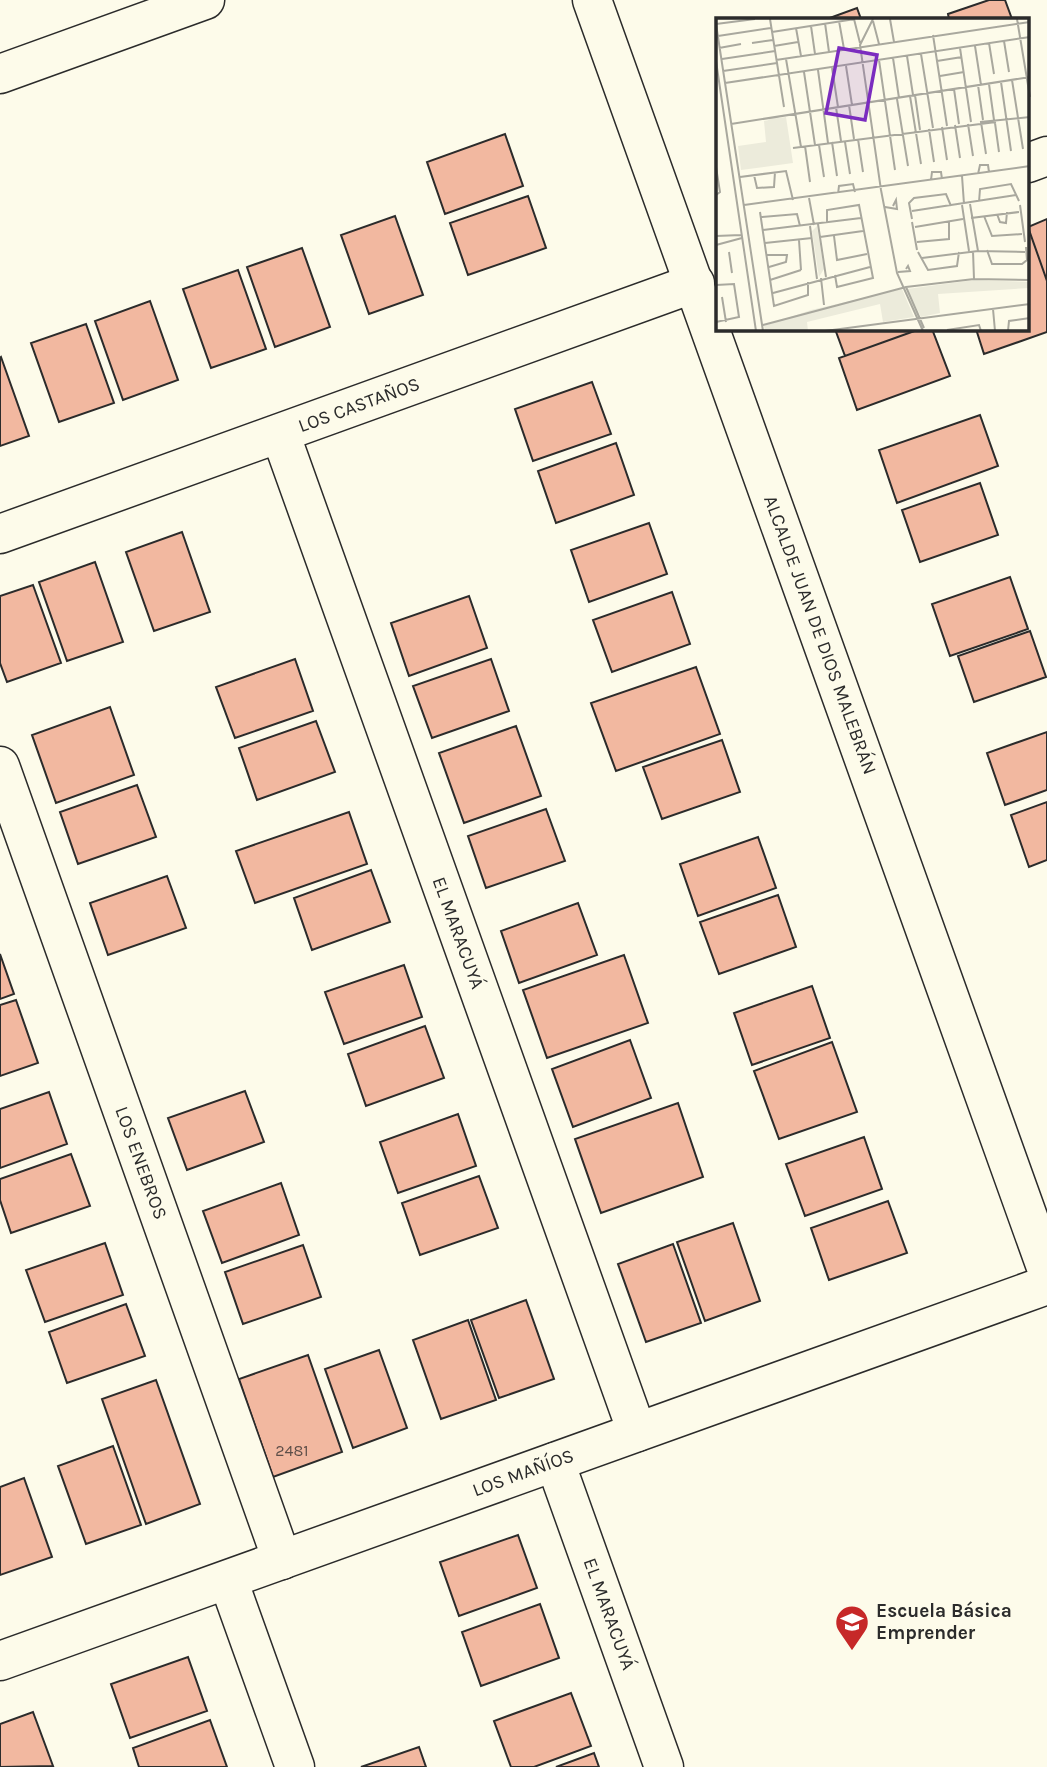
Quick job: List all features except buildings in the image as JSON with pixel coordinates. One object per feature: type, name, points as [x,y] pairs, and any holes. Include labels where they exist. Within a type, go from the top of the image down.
[{"type":"street","points":[[0,74],[132,13],[205,0]]},
{"type":"street","name":"ALCALDE JUAN DE DIOS MALEBRÁN","points":[[592,0],[716,308]]},
{"type":"street","points":[[1030,162],[1047,156]]},
{"type":"street","name":"LOS CASTAÑOS","points":[[0,534],[706,279]]},
{"type":"street","name":"ALCALDE JUAN DE DIOS MALEBRÁN","points":[[724,331],[1047,1270]]},
{"type":"street","name":"EL MARACUYÁ","points":[[280,433],[637,1432]]},
{"type":"street","name":"LOS ENEBROS","points":[[0,766],[282,1560]]},
{"type":"street","name":"LOS MAÑÍOS","points":[[0,1661],[1047,1285]]},
{"type":"street","name":"EL MARACUYÁ","points":[[555,1462],[664,1767]]},
{"type":"street","points":[[228,1580],[295,1767]]},
{"type":"place","name":"Escuela Básica Emprender","points":[[852,1652]]}]
